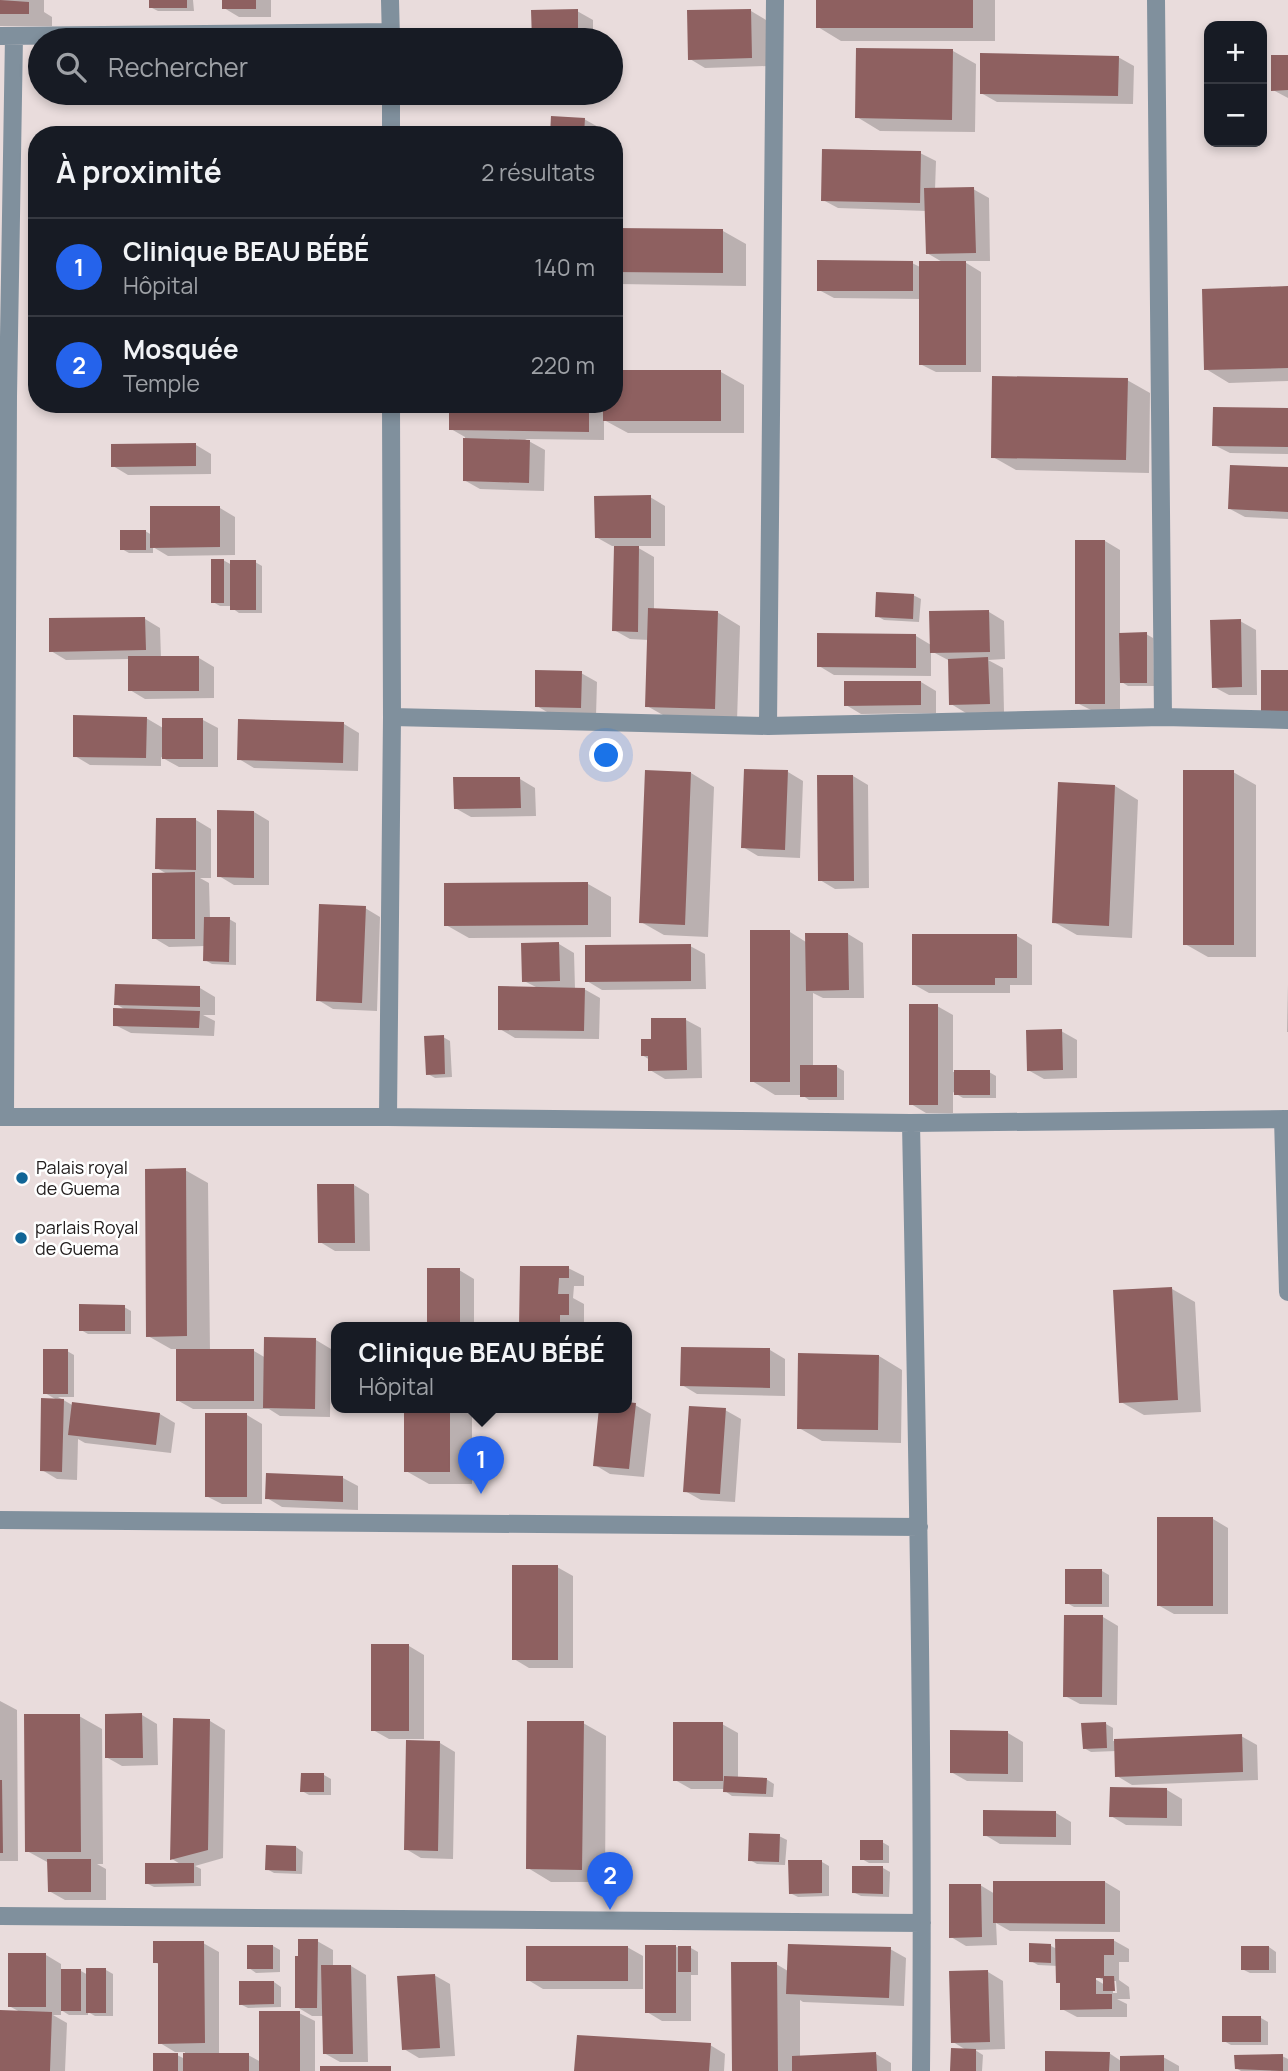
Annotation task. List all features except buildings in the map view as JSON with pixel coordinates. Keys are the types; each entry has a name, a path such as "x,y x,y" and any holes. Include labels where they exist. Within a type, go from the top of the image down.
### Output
{"street":[{"path":"390,0 391,28"},
{"path":"768,726 775,0"},
{"path":"1156,0 1163,717"},
{"path":"28,36 7,36 3,1117 388,1117 911,1123 1285,1119 1288,1292"},
{"path":"391,105 391,126"},
{"path":"388,1117 392,717 391,413"},
{"path":"392,717 768,726 1163,717 1288,720"},
{"path":"911,1123 919,1527 922,1923 920,2071"},
{"path":"0,1520 919,1527"},
{"path":"0,1916 922,1923"}],"place":[{"name":"Palais royal de Guema","path":"22,1178"},
{"name":"parlais Royal de Guema","path":"21,1238"},
{"name":"Clinique BEAU BÉBÉ","path":"481,1494"},
{"name":"Mosquée","path":"610,1910"}]}
